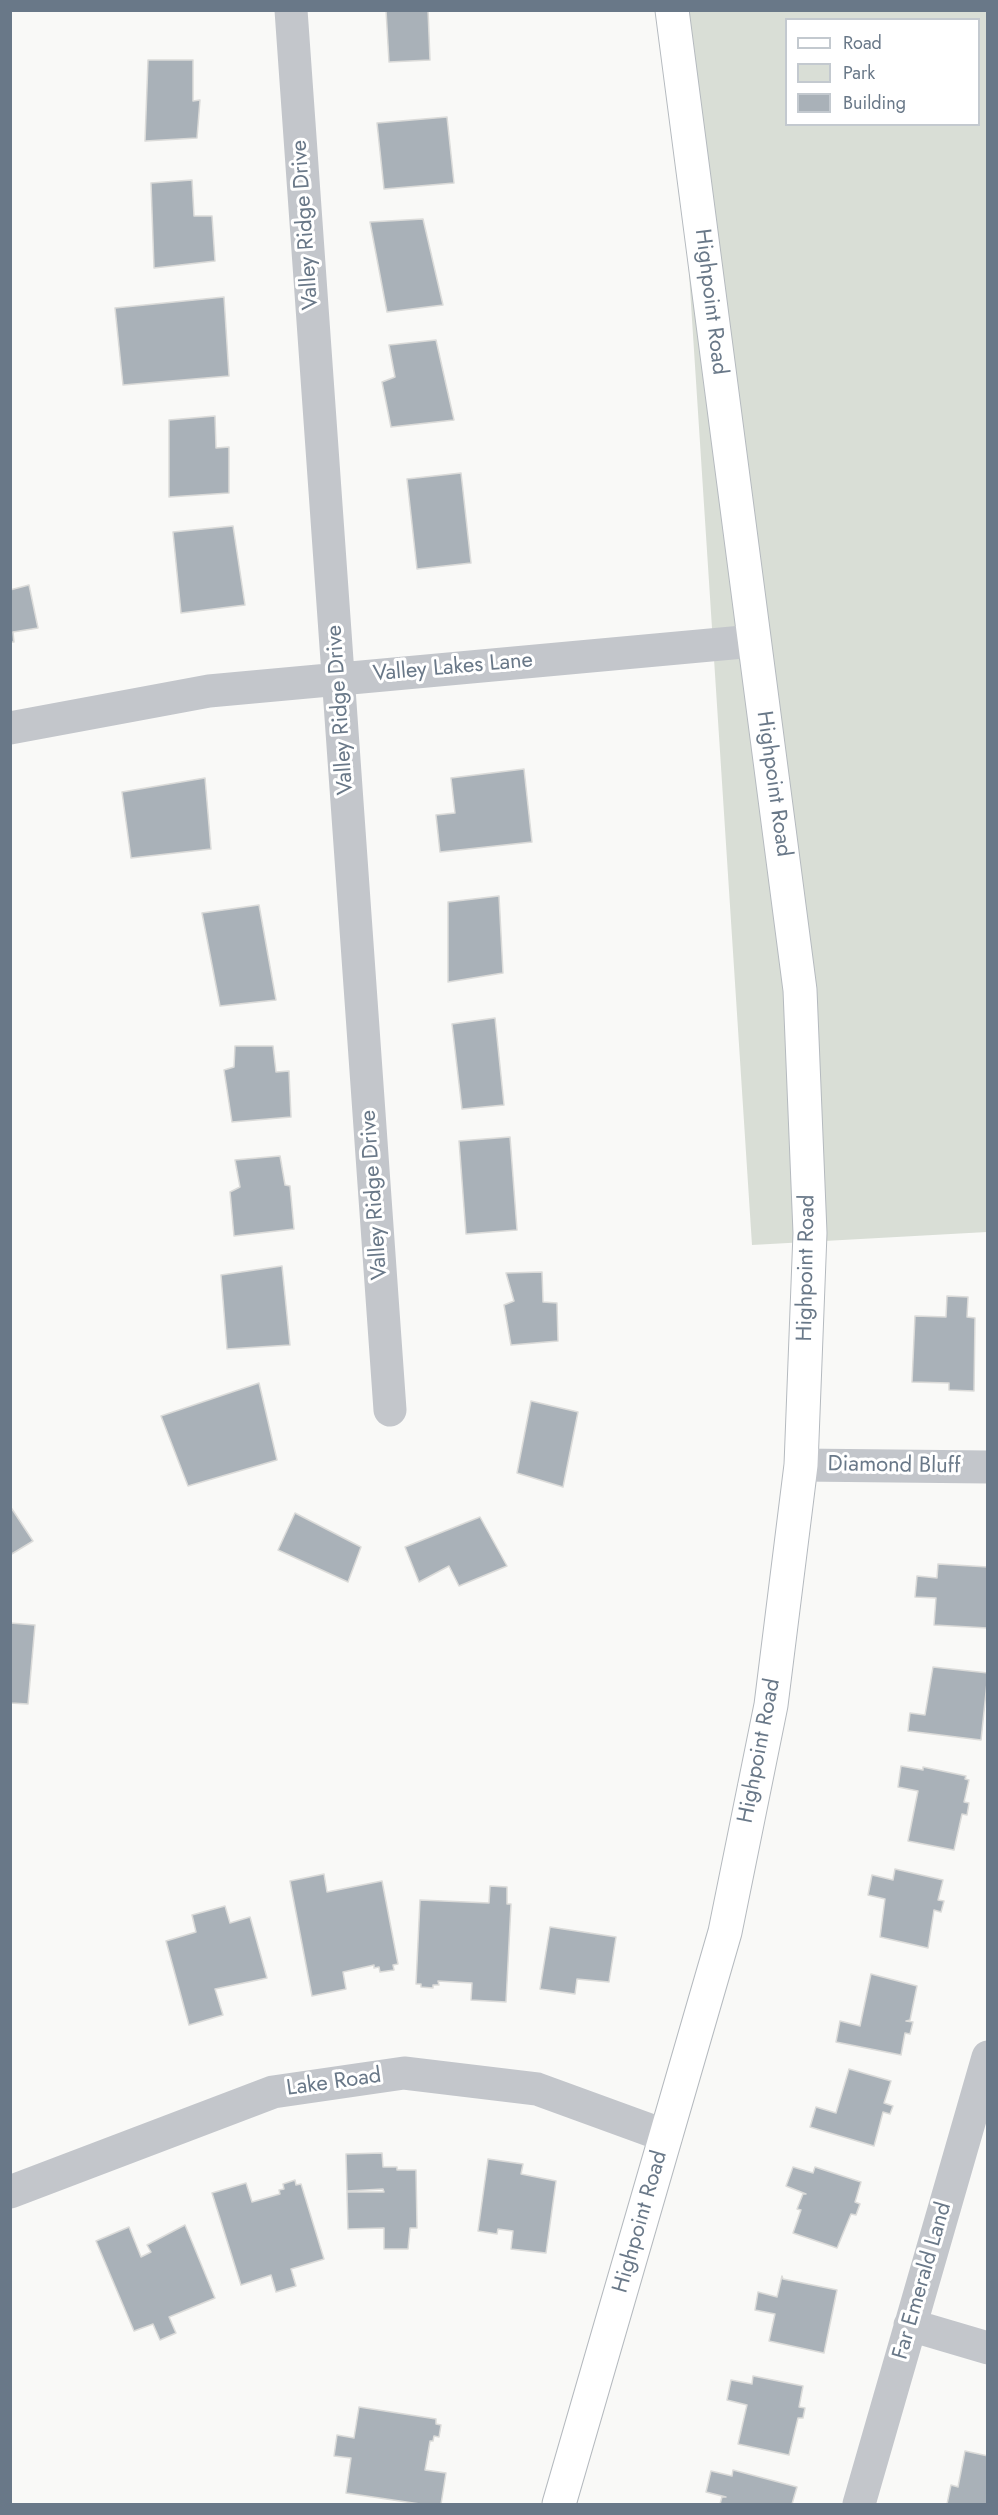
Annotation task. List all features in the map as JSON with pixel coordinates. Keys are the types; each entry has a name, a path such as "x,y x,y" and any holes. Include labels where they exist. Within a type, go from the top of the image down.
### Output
{"street":[{"name":"Valley Ridge Drive","path":"291,10 390,1410"},
{"name":"Highpoint Road","path":"559,2505 725,1932 767,1726 801,1465 810,1233 800,990 672,10"},
{"name":"Valley Lakes Lane","path":"10,728 208,692 754,641"},
{"name":"Diamond Bluff","path":"801,1465 987,1467"},
{"name":"Far Emerald Land","path":"859,2505 987,2057"},
{"name":"Lake Road","path":"10,2192 273,2092 404,2073 537,2089 666,2136"},
{"path":"910,2325 987,2348"}],"green space":[{"path":"672,11 987,11 987,1232 752,1245"}],"building":[{"path":"386,10 428,10 430,60 389,62"},
{"path":"148,60 193,60 193,101 200,100 197,138 145,141"},
{"path":"447,117 454,183 384,189 377,123"},
{"path":"192,180 194,216 212,216 215,261 154,268 151,183"},
{"path":"423,219 443,305 387,312 370,222"},
{"path":"224,297 229,376 123,385 115,308"},
{"path":"436,340 454,420 391,427 382,382 395,377 389,345"},
{"path":"215,416 216,448 229,447 229,493 169,497 169,420"},
{"path":"461,473 471,563 417,569 407,479"},
{"path":"233,526 245,605 181,613 173,532"},
{"path":"29,585 38,628 13,632 14,642 10,642 10,590"},
{"path":"524,769 532,842 440,852 436,815 455,813 451,778"},
{"path":"205,778 211,849 131,858 122,792"},
{"path":"499,896 503,973 448,982 448,902"},
{"path":"259,905 276,1000 220,1006 202,913"},
{"path":"495,1018 504,1105 462,1109 452,1024"},
{"path":"235,1046 273,1046 276,1072 289,1071 291,1117 232,1122 224,1070 234,1067"},
{"path":"510,1137 517,1230 466,1234 459,1141"},
{"path":"280,1156 285,1185 290,1186 294,1229 234,1236 230,1192 240,1187 235,1160"},
{"path":"282,1266 290,1345 227,1349 221,1275"},
{"path":"542,1272 543,1302 557,1303 558,1341 511,1345 504,1305 514,1301 506,1273"},
{"path":"947,1296 968,1297 967,1317 975,1318 974,1391 949,1390 949,1383 912,1382 915,1316 946,1317"},
{"path":"259,1383 277,1460 188,1486 161,1416"},
{"path":"531,1401 578,1412 563,1487 517,1473"},
{"path":"10,1506 33,1541 10,1555"},
{"path":"295,1513 361,1547 348,1582 278,1550"},
{"path":"480,1517 507,1566 459,1586 449,1566 419,1582 405,1547"},
{"path":"938,1564 988,1567 988,1628 934,1625 936,1598 915,1597 917,1576 937,1578"},
{"path":"10,1623 35,1625 28,1704 10,1703"},
{"path":"933,1667 988,1673 981,1740 908,1731 910,1713 925,1715"},
{"path":"901,1766 923,1770 923,1767 966,1776 965,1779 969,1780 964,1802 969,1803 967,1815 962,1814 954,1850 908,1841 918,1791 898,1787"},
{"path":"895,1869 943,1880 938,1900 944,1901 941,1912 934,1910 928,1948 880,1937 885,1899 868,1895 872,1875 893,1880"},
{"path":"324,1874 327,1892 382,1881 398,1964 393,1965 394,1970 380,1972 379,1967 374,1968 374,1965 343,1972 346,1989 312,1996 290,1881"},
{"path":"490,1886 507,1887 507,1904 511,1904 506,2002 471,2000 472,1983 438,1981 439,1985 433,1985 433,1988 416,1984 420,1900 489,1903"},
{"path":"225,1906 230,1923 250,1917 267,1978 215,1989 223,2015 189,2025 166,1941 196,1932 192,1915"},
{"path":"550,1927 616,1937 609,1982 577,1979 575,1994 540,1989"},
{"path":"871,1974 917,1986 910,2020 906,2021 913,2022 910,2034 905,2033 901,2055 836,2042 840,2021 860,2026"},
{"path":"849,2069 891,2081 884,2103 893,2106 890,2114 883,2112 874,2146 810,2127 816,2107 836,2113"},
{"path":"382,2153 383,2167 416,2170 417,2228 410,2228 408,2249 384,2249 384,2228 348,2229 347,2192 384,2192 383,2189 347,2191 346,2154"},
{"path":"488,2159 523,2164 521,2174 556,2181 546,2253 511,2249 513,2231 498,2229 497,2234 478,2231"},
{"path":"793,2167 813,2173 815,2167 861,2182 855,2202 860,2204 856,2215 851,2214 837,2248 793,2233 801,2210 797,2209 803,2194 806,2194 786,2186"},
{"path":"295,2180 296,2185 301,2184 324,2259 291,2269 296,2286 276,2292 271,2275 241,2285 212,2193 246,2183 252,2202 280,2194 279,2190 284,2189 283,2184"},
{"path":"185,2225 215,2298 169,2317 176,2333 160,2340 153,2324 134,2331 96,2241 129,2227 141,2257 151,2252 147,2245"},
{"path":"782,2276 783,2279 837,2290 824,2353 769,2341 775,2314 755,2310 758,2292 777,2297"},
{"path":"753,2376 803,2386 799,2407 805,2408 803,2418 798,2418 789,2455 738,2444 747,2405 727,2400 731,2380 752,2384"},
{"path":"359,2407 436,2419 436,2424 441,2425 439,2437 434,2436 433,2441 430,2441 425,2470 446,2473 441,2504 420,2504 346,2493 351,2458 334,2456 337,2435 354,2438"},
{"path":"965,2451 988,2456 988,2504 947,2504 951,2485 958,2487"},
{"path":"733,2470 797,2487 792,2504 720,2504 722,2497 726,2497 706,2492 711,2471 732,2476"}]}
